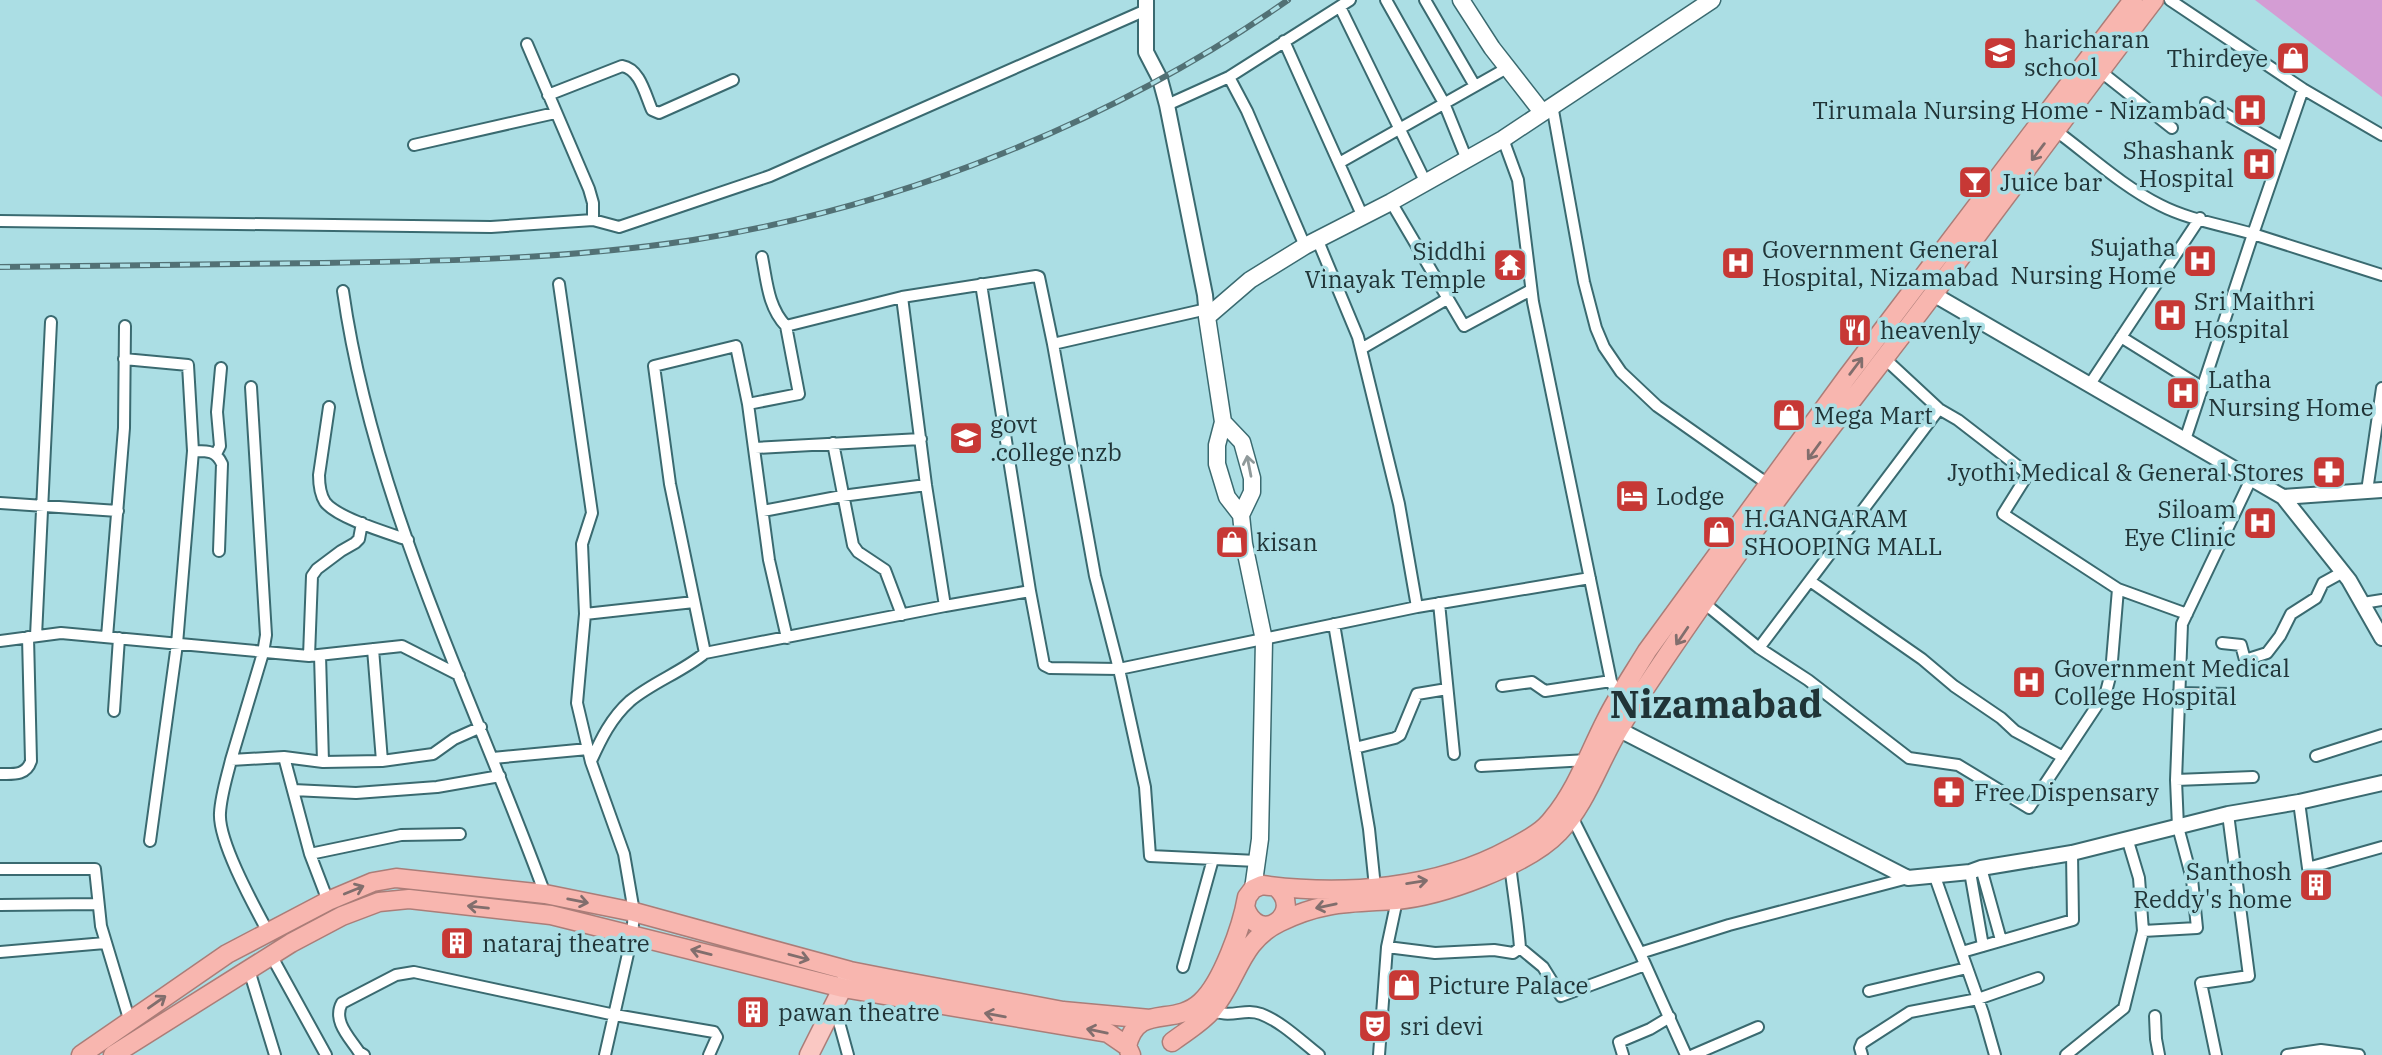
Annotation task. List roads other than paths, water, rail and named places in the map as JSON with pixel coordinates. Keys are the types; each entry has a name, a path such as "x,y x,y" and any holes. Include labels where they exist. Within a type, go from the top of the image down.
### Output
{"highway":[{"path":"1245,907 1248,916 1255,923 1265,926 1325,905 1432,895 1461,886 1510,864 1550,840 1572,817 1617,723 1615,689 1647,651 1768,484 2133,0"},
{"path":"1206,1007 1247,897 1253,889 1262,885 1322,889 1419,883 1451,874 1503,853 1539,833 1564,804 1588,760 1883,357 2154,0"},
{"path":"81,1055 227,954 328,901 373,882 396,878 545,894 634,912 850,971 1063,1010 1153,1019 1165,1024 1173,1036 1171,1049"},
{"path":"1171,1049 1256,939 1282,918 1286,899 1276,887"},
{"path":"115,1055 291,943 342,916 391,899 551,915 843,988 1108,1033 1129,1051"},
{"path":"1129,1051 1130,1033 1139,1022 1206,1007"}],"main road":[{"path":"1461,0 1507,68 1547,108"},
{"path":"1241,515 1227,497 1217,464 1217,445 1223,422 1207,313 1250,280 1503,139 1712,0"},
{"path":"1223,422 1242,442 1252,478 1252,492 1241,515 1244,544 1264,640 1260,839 1253,889"},
{"path":"809,1055 850,971"}],"street":[{"path":"1386,0 1444,103 1467,160"},
{"path":"1425,0 1475,86"},
{"path":"2170,0 2303,89 2382,135"},
{"path":"1167,105 1229,77 1345,3 1399,129 1426,183"},
{"path":"0,220 491,227 593,220 612,226 627,225 770,176 1146,5 1146,52 1160,79 1167,105 1207,313 1053,344"},
{"path":"1284,41 1363,217"},
{"path":"527,44 589,189 593,203 593,220"},
{"path":"548,95 622,65 636,74 652,110 659,113 733,80"},
{"path":"1339,163 1507,68"},
{"path":"2100,71 2172,128"},
{"path":"1229,77 1361,349 1399,504 1417,607"},
{"path":"2185,440 2303,89"},
{"path":"2206,103 2283,147"},
{"path":"1547,108 1584,282 1604,347 1621,372 1657,406 1768,484"},
{"path":"414,145 555,113"},
{"path":"2055,130 2140,194 2184,215 2382,275"},
{"path":"1502,686 1532,682 1545,691 1615,689 1531,290 1518,180 1503,139"},
{"path":"1391,202 1464,326 1531,290"},
{"path":"2090,384 2200,218"},
{"path":"748,404 799,394 786,326 770,301 762,257"},
{"path":"786,326 902,297 1033,275 1039,277 1095,576 1119,669 1144,787 1149,854 1153,857 1257,861"},
{"path":"559,284 592,513 582,544 586,614 577,703 591,762 624,854 634,912 632,936 605,1055"},
{"path":"981,284 1030,591 1044,664 1050,668 1119,669 1417,607 1590,578"},
{"path":"342,290 350,340 377,444 422,583 545,894"},
{"path":"1933,294 2283,497 2343,572 2382,638"},
{"path":"902,297 926,485 945,606"},
{"path":"1361,349 1447,299"},
{"path":"0,774 19,774 25,771 31,761 32,637 51,322"},
{"path":"107,637 124,428 125,326"},
{"path":"2121,337 2203,388"},
{"path":"705,653 670,484 654,366 736,346 755,448 769,560 787,638"},
{"path":"1883,357 1939,409 1958,420 2028,474 2003,514 2118,589 2187,614"},
{"path":"124,359 188,365 193,451 177,644 150,841"},
{"path":"216,454 220,446 217,412 221,368"},
{"path":"251,387 267,611 263,653 231,760 220,813 221,827 251,900 268,932"},
{"path":"2367,491 2382,388"},
{"path":"330,407 319,475 326,502 334,510 362,523 408,540"},
{"path":"1759,648 1939,409"},
{"path":"755,448 921,439"},
{"path":"834,443 853,545 858,552 885,570 902,615"},
{"path":"193,451 216,454"},
{"path":"216,454 222,464 219,551"},
{"path":"2143,931 2197,928 2192,879 2178,827 2176,780 2182,624 2251,479"},
{"path":"763,511 842,496 926,485"},
{"path":"2283,497 2382,490"},
{"path":"0,502 118,511"},
{"path":"323,762 314,656 312,576 317,569 359,539 362,523"},
{"path":"2222,643 2241,645 2245,660 2267,653 2280,636 2291,614 2316,598 2323,583 2343,572"},
{"path":"1810,580 1922,659 2015,731 2063,757"},
{"path":"1704,603 1759,648 1808,680 1909,758 1958,765 2029,808 2106,692 2111,673 2118,589"},
{"path":"591,762 601,737 631,701 660,681 689,666 705,653 1030,591"},
{"path":"2362,603 2382,600"},
{"path":"586,614 694,602"},
{"path":"1439,603 1454,754"},
{"path":"1334,624 1369,829 1376,887"},
{"path":"0,641 61,633 314,656 402,646 459,675"},
{"path":"114,711 119,638"},
{"path":"373,649 382,761"},
{"path":"1355,748 1395,738 1402,732 1417,694 1447,689"},
{"path":"2179,693 2230,694"},
{"path":"1617,723 1908,878"},
{"path":"231,760 284,757 323,762 382,761 433,754 454,739 481,727"},
{"path":"2316,756 2382,735"},
{"path":"493,758 588,749"},
{"path":"284,757 310,854 328,901"},
{"path":"1481,766 1588,760"},
{"path":"293,790 356,793 436,787 500,776"},
{"path":"2176,780 2253,777"},
{"path":"1640,953 1729,925 1908,878 1935,877 2072,853 2228,814 2299,802 2382,783"},
{"path":"2299,802 2308,868 2382,847"},
{"path":"2216,1055 2201,983 2249,976 2228,814"},
{"path":"1572,817 1640,953 1686,1055"},
{"path":"310,854 401,835 460,834"},
{"path":"2066,1055 2124,1008 2143,931 2139,878 2127,838"},
{"path":"1962,953 2073,920 2072,853"},
{"path":"1183,967 1213,859"},
{"path":"1510,864 1514,902 1518,911 1520,948 1543,967 1561,996 1645,965"},
{"path":"0,869 95,869 97,904 105,943 130,1022"},
{"path":"1975,870 2001,940"},
{"path":"1975,870 1983,946"},
{"path":"1935,877 1995,1053 1980,1055"},
{"path":"1379,1055 1387,947 1397,900"},
{"path":"0,905 97,904"},
{"path":"0,952 105,943"},
{"path":"1387,947 1435,953 1494,950 1513,953 1520,948"},
{"path":"272,957 326,1055"},
{"path":"1869,991 1967,968"},
{"path":"249,970 275,1055"},
{"path":"364,1055 359,1052 341,1024 339,1007 342,1003 406,972 615,1015 714,1032 717,1037 709,1055"},
{"path":"1862,1055 1862,1043 1908,1013 1978,999 2038,978"},
{"path":"834,1004 848,1055"},
{"path":"1206,1007 1227,1016 1258,1013 1289,1031 1319,1055"},
{"path":"2155,1016 2159,1055"},
{"path":"1623,1055 1619,1042 1670,1017"},
{"path":"1693,1055 1758,1027"},
{"path":"2287,1055 2321,1051 2359,1055"}],"railway":[{"path":"0,267 508,258 647,246 771,225 849,206 1004,153 1151,84 1221,44 1288,0"}],"place":[{"name":"haricharan school","path":"2000,53"},
{"name":"Thirdeye","path":"2293,58"},
{"name":"Tirumala Nursing Home - Nizambad","path":"2250,110"},
{"name":"Shashank Hospital","path":"2259,164"},
{"name":"Juice bar","path":"1975,182"},
{"name":"Sujatha Nursing Home","path":"2200,261"},
{"name":"Government General Hospital, Nizamabad","path":"1738,263"},
{"name":"Siddhi Vinayak Temple","path":"1510,265"},
{"name":"Sri Maithri Hospital","path":"2170,315"},
{"name":"heavenly","path":"1855,330"},
{"name":"Latha Nursing Home","path":"2183,393"},
{"name":"Mega Mart","path":"1789,415"},
{"name":"govt .college nzb","path":"966,438"},
{"name":"Jyothi Medical & General Stores","path":"2329,472"},
{"name":"Lodge","path":"1632,496"},
{"name":"Siloam Eye Clinic","path":"2260,523"},
{"name":"H.GANGARAM SHOOPING MALL","path":"1719,532"},
{"name":"kisan","path":"1232,542"},
{"name":"Government Medical College Hospital","path":"2029,682"},
{"name":"Free Dispensary","path":"1949,792"},
{"name":"Santhosh Reddy's home","path":"2316,885"},
{"name":"nataraj theatre","path":"457,943"},
{"name":"Picture Palace","path":"1404,985"},
{"name":"pawan theatre","path":"753,1012"},
{"name":"sri devi","path":"1375,1026"}],"district":[{"name":"Nizamabad","path":"1716,703"}]}
